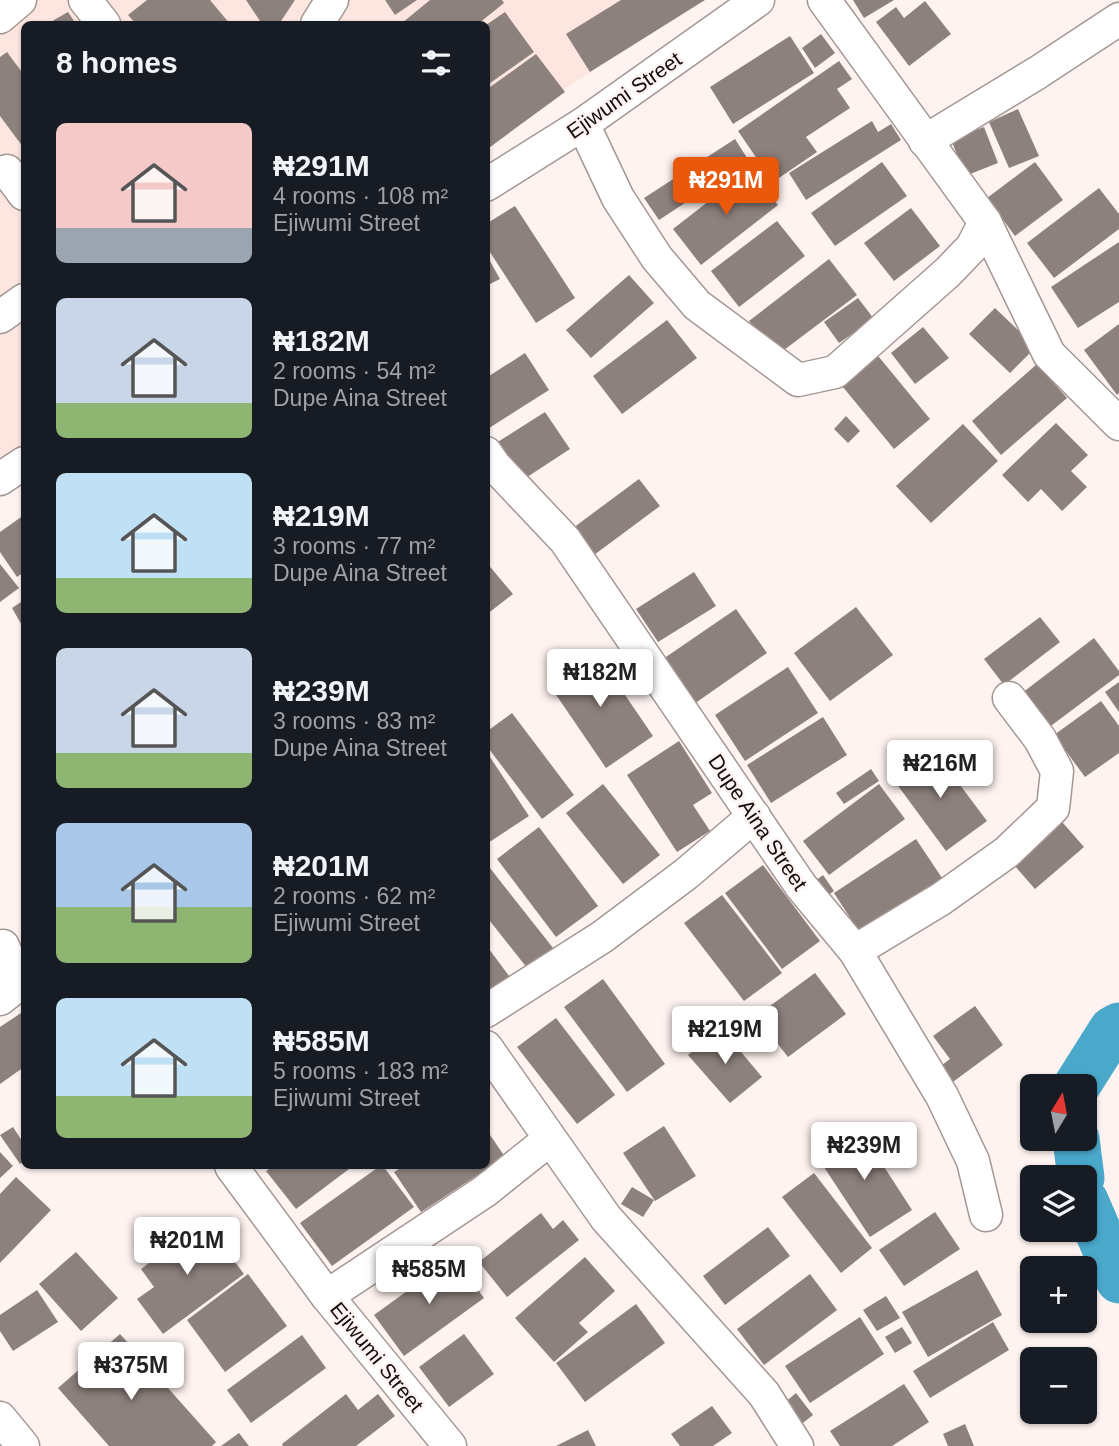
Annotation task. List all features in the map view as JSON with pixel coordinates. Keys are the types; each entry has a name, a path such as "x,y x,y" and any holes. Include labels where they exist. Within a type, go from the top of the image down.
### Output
{"street":[{"path":"0,17 20,0"},
{"path":"85,0 102,21"},
{"path":"319,21 332,0"},
{"name":"Ejiwumi Street","path":"490,183 583,124 758,0"},
{"path":"824,0 985,222 1049,354 1119,424"},
{"path":"925,141 1119,19"},
{"path":"583,124 618,198 657,258 697,305 798,380 835,372 948,272 972,247 985,222"},
{"path":"0,317 21,302"},
{"name":"Dupe Aina Street","path":"490,459 565,540 800,886 855,951 942,1096 973,1161 986,1215"},
{"path":"0,479 21,465"},
{"path":"855,951 941,899 1007,852 1052,808 1057,771 1040,739 1009,698"},
{"path":"490,1008 601,937 686,874 754,816"},
{"path":"0,999 19,984 9,947"},
{"path":"490,1053 606,1218 764,1394 797,1446"},
{"path":"327,1296 485,1191 550,1139"},
{"name":"Ejiwumi Street","path":"233,1169 327,1296 450,1446"},
{"path":"0,1418 23,1446"}],"shaded area":[{"path":"0,0 698,0 490,139 490,21 21,21 21,451 0,465"}],"building":[{"path":"147,0 210,0 228,21 133,21 128,15"},
{"path":"246,0 295,0 281,21 260,21"},
{"path":"385,0 417,0 395,15"},
{"path":"430,0 502,0 504,3 482,21 404,21"},
{"path":"621,0 705,0 590,72 566,34"},
{"path":"853,0 894,0 864,18"},
{"path":"925,1 951,34 909,66 876,22 896,7 904,18"},
{"path":"68,12 74,21 52,21"},
{"path":"505,12 534,52 490,83 490,22"},
{"path":"821,34 835,53 815,68 802,48"},
{"path":"790,36 814,73 733,124 710,87"},
{"path":"7,52 21,71 21,144 0,116 0,57"},
{"path":"536,54 565,92 490,147 490,87"},
{"path":"839,61 852,79 837,89 850,108 806,137 817,152 773,182 738,131"},
{"path":"1018,109 1039,156 1009,168 989,122"},
{"path":"872,121 878,132 891,124 901,140 806,200 789,173"},
{"path":"984,127 998,163 965,176 951,139"},
{"path":"735,139 749,161 659,220 644,198"},
{"path":"882,162 907,196 835,246 811,213"},
{"path":"1035,162 1063,200 1015,236 987,198"},
{"path":"750,169 778,205 701,265 673,229"},
{"path":"1099,188 1119,214 1119,229 1054,278 1027,243"},
{"path":"515,206 575,298 536,323 490,252 490,222"},
{"path":"911,208 940,246 894,281 864,243"},
{"path":"777,221 805,256 739,307 711,271"},
{"path":"1119,242 1119,302 1078,328 1051,287"},
{"path":"829,259 857,295 776,356 749,321"},
{"path":"490,261 500,279 490,284"},
{"path":"629,275 654,303 591,358 566,330"},
{"path":"858,298 874,319 839,343 824,322"},
{"path":"995,308 1036,347 1010,373 969,334"},
{"path":"667,320 697,358 622,414 593,376"},
{"path":"1119,324 1119,393 1117,395 1084,350"},
{"path":"923,327 949,358 915,384 891,353"},
{"path":"874,351 930,419 894,449 838,381"},
{"path":"525,353 549,390 490,427 490,375"},
{"path":"1037,364 1067,398 1001,455 972,421"},
{"path":"545,412 570,449 521,481 496,443"},
{"path":"846,416 860,431 848,443 834,429"},
{"path":"1056,423 1088,455 1071,471 1087,487 1062,511 1041,489 1028,502 1002,475"},
{"path":"963,424 998,461 931,523 896,486"},
{"path":"639,479 660,506 594,555 573,528"},
{"path":"21,517 21,574 17,577 0,552 0,532"},
{"path":"0,564 19,588 0,602"},
{"path":"490,567 513,594 490,612"},
{"path":"694,572 716,606 658,642 636,609"},
{"path":"21,602 21,624 12,608"},
{"path":"856,607 893,655 830,701 794,653"},
{"path":"736,609 767,653 694,704 663,659"},
{"path":"1040,617 1060,642 1004,685 984,659"},
{"path":"1094,638 1119,671 1119,675 1048,728 1022,693"},
{"path":"595,651 653,736 606,768 548,683"},
{"path":"788,667 818,713 745,761 715,715"},
{"path":"1119,682 1119,712 1105,692"},
{"path":"1101,701 1119,726 1119,753 1085,777 1054,735"},
{"path":"512,713 574,795 542,819 490,750 490,729"},
{"path":"823,717 847,755 771,803 747,765"},
{"path":"679,741 712,793 693,805 710,831 677,852 627,775"},
{"path":"933,749 987,821 946,851 893,779"},
{"path":"490,757 529,816 490,842"},
{"path":"871,769 879,781 844,804 836,793"},
{"path":"603,784 660,855 623,884 566,813"},
{"path":"879,784 905,819 829,875 803,841"},
{"path":"1056,815 1084,847 1035,889 1007,857"},
{"path":"539,827 598,906 556,937 497,859"},
{"path":"916,839 942,878 860,933 834,893"},
{"path":"763,865 820,941 782,969 725,893"},
{"path":"490,868 557,953 531,973 490,921"},
{"path":"823,875 834,891 817,903 806,888"},
{"path":"722,895 782,973 744,1001 684,923"},
{"path":"490,950 512,980 490,995"},
{"path":"815,973 846,1014 788,1057 756,1016"},
{"path":"603,979 665,1064 627,1092 564,1007"},
{"path":"975,1006 1003,1045 946,1087 934,1071 950,1059 933,1036"},
{"path":"21,1013 21,1069 0,1084 0,1027"},
{"path":"737,1015 749,1033 737,1040 726,1023"},
{"path":"556,1018 615,1095 577,1124 517,1047"},
{"path":"721,1028 762,1077 730,1103 688,1055"},
{"path":"664,1126 696,1176 655,1201 623,1153"},
{"path":"13,1127 21,1139 20,1164 0,1135"},
{"path":"859,1128 912,1210 870,1237 816,1155"},
{"path":"490,1135 505,1157 490,1167"},
{"path":"0,1152 13,1166 0,1178"},
{"path":"269,1169 349,1169 296,1209 266,1171"},
{"path":"376,1169 385,1169 414,1207 332,1266 300,1223"},
{"path":"399,1169 487,1169 421,1212 394,1172"},
{"path":"814,1173 872,1248 841,1273 782,1197"},
{"path":"16,1177 51,1210 0,1263 0,1194"},
{"path":"632,1187 654,1200 643,1217 621,1204"},
{"path":"935,1212 960,1249 904,1286 879,1250"},
{"path":"541,1213 553,1229 563,1220 579,1240 507,1297 479,1262"},
{"path":"205,1222 244,1274 163,1334 137,1299 154,1287 141,1269"},
{"path":"768,1227 790,1256 725,1305 703,1276"},
{"path":"76,1252 118,1298 81,1331 39,1284"},
{"path":"454,1257 484,1298 404,1356 374,1315"},
{"path":"585,1257 615,1291 579,1323 588,1332 554,1362 515,1318"},
{"path":"977,1270 1002,1315 928,1357 902,1312"},
{"path":"248,1274 287,1326 225,1372 187,1320"},
{"path":"810,1274 837,1310 764,1365 737,1329"},
{"path":"37,1290 58,1322 13,1351 0,1331 0,1315"},
{"path":"886,1296 900,1318 877,1331 863,1310"},
{"path":"636,1304 665,1343 585,1402 556,1363"},
{"path":"860,1317 884,1354 810,1403 785,1366"},
{"path":"993,1322 1009,1350 930,1398 913,1371"},
{"path":"902,1327 912,1343 895,1353 885,1337"},
{"path":"120,1334 216,1442 212,1446 109,1446 58,1388"},
{"path":"464,1334 494,1374 449,1407 419,1367"},
{"path":"302,1335 326,1368 251,1423 227,1390"},
{"path":"904,1384 929,1422 892,1446 840,1446 830,1431"},
{"path":"796,1393 813,1415 799,1426 782,1405"},
{"path":"346,1394 358,1410 378,1394 395,1416 356,1446 283,1446 282,1444"},
{"path":"712,1406 732,1433 713,1446 680,1446 671,1434"},
{"path":"965,1424 974,1446 948,1446 943,1434"},
{"path":"588,1430 596,1446 556,1446"},
{"path":"239,1433 249,1446 221,1446"}],"waterway":[{"path":"1084,1074 1112,1030 1119,1026"},
{"path":"1078,1152 1079,1165"},
{"path":"1097,1229 1119,1280"}]}
